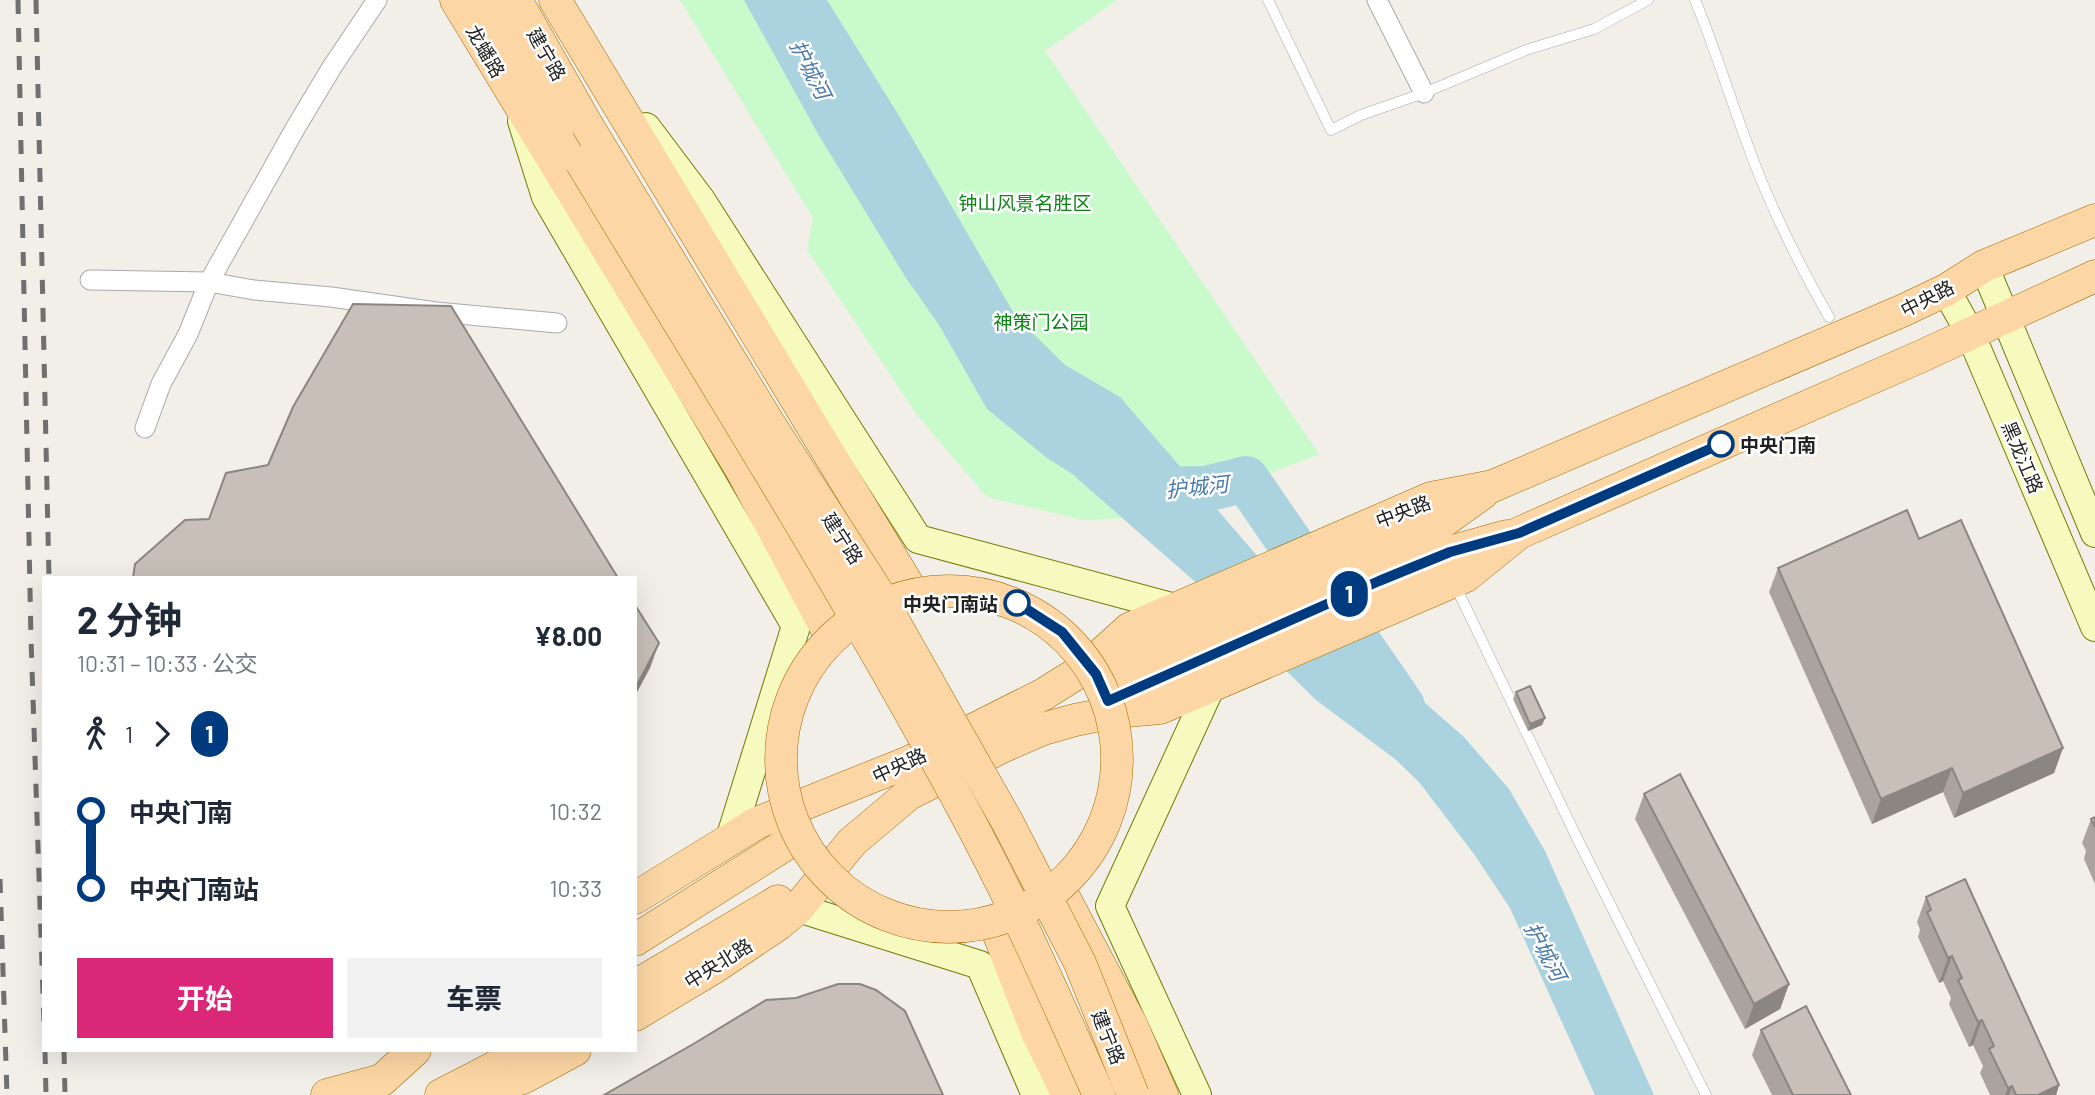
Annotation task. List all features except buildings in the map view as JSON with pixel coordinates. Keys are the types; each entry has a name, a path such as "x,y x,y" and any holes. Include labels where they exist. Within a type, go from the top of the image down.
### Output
{"main road":[{"name":"龙蟠路","path":"456,0 741,469 831,637"},
{"name":"建宁路","path":"483,0 809,538 888,674 1002,885 1048,978 1099,1095"},
{"name":"建宁路","path":"516,0 587,125 770,425 876,590 1002,811 1080,962 1133,1095"},
{"path":"555,0 913,593"},
{"path":"583,45 701,200 918,539 1175,608"},
{"path":"515,101 546,197 796,626 730,839 637,897"},
{"name":"中央路","path":"730,839 757,824 909,762 1044,694 1087,667 1129,629 1175,608 1237,583 1370,554 1437,526 1493,486 1946,290 1984,266 2095,220"},
{"name":"黑龙江路","path":"1984,266 2095,533"},
{"name":"中央路","path":"798,908 852,842 909,794 1004,746 1043,729 1076,720 1115,712 1160,708 1212,686 1466,576 1519,533 1924,355 2095,276"},
{"name":"黑龙江路","path":"1946,290 1970,332 2095,627"},
{"path":"1102,688 1370,554 1450,552 1519,533"},
{"path":"966,590 1017,603 1062,632 1102,688 1118,751 1113,803 1092,850 1059,888 1028,909 994,922 948,928 902,921 860,902 825,873 799,836 782,785 782,731 799,680 831,637 869,609 913,593 966,590"},
{"path":"1197,1095 1110,906 1212,686"},
{"path":"637,939 799,836"},
{"path":"637,985 825,873"},
{"path":"1059,888 1131,1024 1162,1095"},
{"path":"798,908 980,965 1036,1095"},
{"name":"中央北路","path":"637,1014 715,967 798,908"},
{"path":"994,922 1037,1032 1068,1095"},
{"path":"382,1080 413,1052"},
{"path":"327,1095 382,1080 439,1052"},
{"path":"441,1095 524,1052"},
{"path":"467,1095 523,1078 571,1052"}],"street":[{"path":"145,428 161,384 188,334 209,282 296,127 377,0"},
{"path":"1377,0 1424,93"},
{"path":"90,280 209,282 436,312 557,323"}],"lane":[{"path":"1268,0 1331,130 1361,115 1424,93 1526,50 1594,29 1648,0"},
{"path":"1695,0 1761,180 1805,275 1829,317"},
{"path":"1453,582 1578,842 1706,1095"}],"green space":[{"name":"神策门公园","path":"680,0 1117,0 1045,51 1319,454 1254,480 1246,495 1228,491 1187,507 1135,518 1082,520 987,497 917,415 807,250 813,218"}],"water":[{"path":"744,0 827,0 901,119 1016,317 1065,365 1120,397 1259,558 1464,737 1509,789 1545,851 1654,1095 1595,1095 1510,908 1474,854 1419,782 1395,759 1316,700 1201,587 1071,473 1047,458 987,409 939,325 906,278 818,134"}],"waterway":[{"name":"护城河","path":"1136,490 1206,489 1246,479 1402,706"}],"railway":[{"path":"18,0 31,639 42,965"},
{"path":"36,0 49,576"},
{"path":"0,879 7,1095"},
{"path":"45,1052 46,1095"},
{"path":"64,1052 65,1095"}],"bus line":[{"name":"1","path":"1017,603 1062,632 1096,674 1108,701 1379,581 1450,552 1519,533 1721,444"}],"place":[{"name":"中央门南","path":"1721,444"},
{"name":"中央门南站","path":"1017,603"}],"park label":[{"name":"钟山风景名胜区","path":"1025,202"}]}
